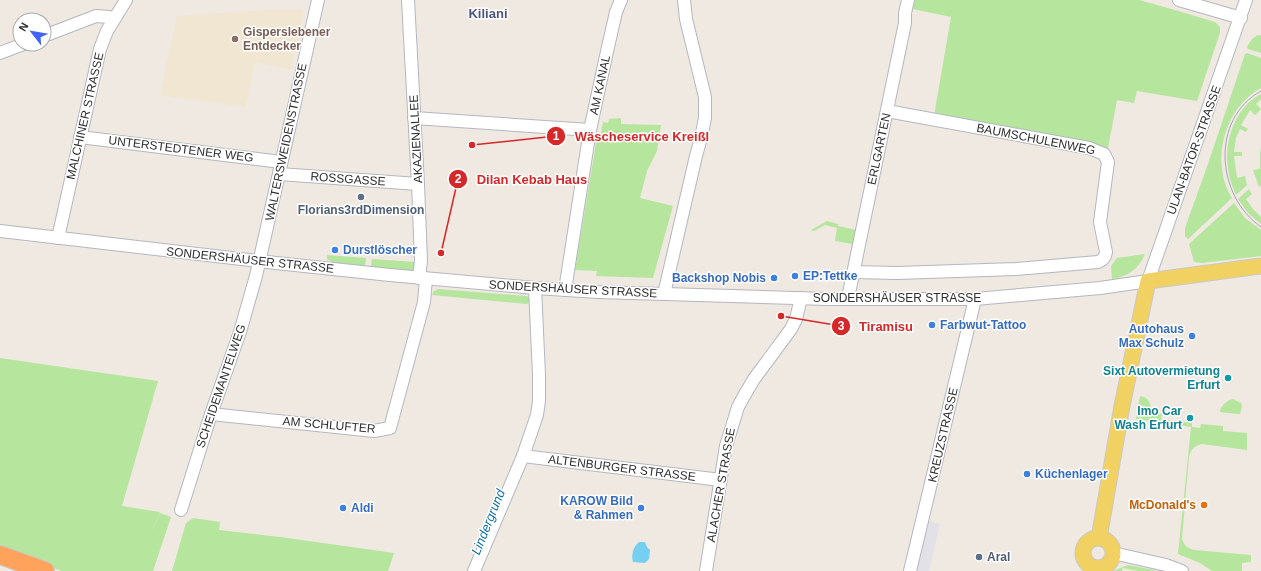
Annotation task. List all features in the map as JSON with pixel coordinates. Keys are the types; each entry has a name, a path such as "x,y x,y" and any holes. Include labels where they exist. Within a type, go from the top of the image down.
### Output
{"highway":[{"path":"0,555 45,571"}],"main road":[{"path":"1099,538 1122,406 1148,280 1261,266"},
{"path":"1099,538 1106,540 1110,544 1113,553 1112,558 1106,565 1093,569 1085,560 1084,550 1088,542 1092,539 1099,538"}],"street":[{"name":"MALCHINER STRASSE","path":"58,238 100,50 107,31 126,0"},
{"name":"WALTERSWEIDENSTRASSE","path":"260,261 318,0"},
{"name":"AKAZIENALLEE","path":"408,0 422,278"},
{"name":"AM KANAL","path":"565,290 590,130 616,12 621,0"},
{"path":"664,294 696,156 702,138 705,118 705,97 686,19 684,0"},
{"name":"ERLGARTEN","path":"848,298 905,23 905,13 908,0"},
{"path":"1179,0 1241,18"},
{"name":"ULAN-BATOR-STRASSE","path":"1148,280 1241,18 1246,0"},
{"path":"52,33 96,16 114,19"},
{"path":"0,53 12,48"},
{"name":"BAUMSCHULENWEG","path":"854,272 1016,269 1098,262 1106,257 1100,222 1108,162 1104,154 1089,148 887,111"},
{"path":"414,118 590,130"},
{"name":"UNTERSTEDTENER WEG","path":"80,137 281,162"},
{"name":"ROSSGASSE","path":"279,174 418,184"},
{"name":"SONDERSHÄUSER STRASSE","path":"0,231 422,278 565,290 802,298 975,299 1100,288 1148,280"},
{"name":"SCHEIDEMANTELWEG","path":"181,510 211,414 240,332 260,261"},
{"name":"AM SCHLUFTER","path":"211,414 374,432 390,428 424,302 422,278"},
{"path":"474,571 523,456 537,415 540,375 535,288"},
{"name":"ALACHER STRASSE","path":"706,571 726,446 738,407 754,379 791,329 796,319 802,298"},
{"name":"KREUZSTRASSE","path":"910,571 975,299"},
{"name":"ALTENBURGER STRASSE","path":"523,456 721,480"},
{"path":"1113,553 1176,568 1182,571"}],"shaded area":[{"name":"Gisperslebener Entdecker","path":"269,10 304,10 291,70 255,62 246,107 160,95 177,16"},
{"path":"927,521 940,524 929,571 915,571"}],"green space":[{"path":"915,0 1139,0 1215,22 1220,27 1220,33 1197,101 1137,91 1134,103 1117,100 1108,148 934,116 951,17 913,9"},
{"path":"1261,35 1261,53 1248,49 1247,47 1252,39"},
{"path":"1247,53 1261,58 1261,88 1248,97 1238,109 1230,122 1224,137 1222,168 1225,184 1232,198 1188,239 1185,236 1185,228 1245,54"},
{"path":"1261,94 1261,99 1256,104 1261,109 1255,115 1250,110 1241,125 1248,129 1246,132 1240,129 1236,138 1234,152 1242,152 1242,156 1234,156 1237,178 1245,176 1247,185 1236,195 1228,168 1227,158 1230,136 1233,126 1244,107"},
{"path":"621,118 621,124 661,125 657,151 647,171 640,198 673,206 653,278 596,276 597,271 575,270 597,137 601,133 603,122 608,123 609,119"},
{"path":"1261,146 1261,185 1259,187 1253,170 1260,169"},
{"path":"1249,189 1252,194 1246,199 1261,217 1261,224 1248,213 1238,199"},
{"path":"1234,203 1245,218 1261,230 1261,256 1202,263 1194,262 1189,244"},
{"path":"827,221 838,224 838,226 856,230 851,251 852,244 835,241 837,228 825,225 814,231 811,230"},
{"path":"1145,254 1136,268 1123,276 1112,279 1111,266 1117,258"},
{"path":"327,255 366,258 365,266 332,262 327,259"},
{"path":"372,259 415,262 415,267 409,271 371,267"},
{"path":"438,289 527,296 531,301 527,304 432,295 434,291"},
{"path":"0,358 158,381 122,506 160,512 150,537 160,513 171,517 153,571 62,571 0,551"},
{"path":"1140,396 1147,399 1152,413 1162,414 1161,419 1192,423 1192,427 1200,428 1201,424 1223,426 1223,431 1247,433 1247,450 1202,444 1192,450 1189,457 1182,539 1186,546 1194,550 1251,555 1251,562 1242,563 1242,571 1212,571 1200,563 1178,554 1191,427 1136,419"},
{"path":"1233,399 1241,403 1242,406 1240,414 1220,412 1221,408 1225,404"},
{"path":"193,518 220,522 219,530 394,553 388,571 172,571 186,523"},
{"path":"1128,565 1156,571 1138,571 1123,568 1122,571 1113,571"}],"water":[{"path":"639,542 645,542 650,550 649,559 645,563 633,562 633,551"}],"tram line":[{"path":"1261,91 1245,104 1233,120 1227,138 1225,158 1228,178 1235,197 1246,213 1261,227"}],"place":[{"name":"Gisperslebener Entdecker","path":"235,39"},
{"name":"Wäscheservice Kreißl","path":"472,145"},
{"name":"Florians3rdDimension","path":"361,197"},
{"name":"Durstlöscher","path":"335,250"},
{"name":"Dilan Kebab Haus","path":"441,253"},
{"name":"EP:Tettke","path":"795,276"},
{"name":"Backshop Nobis","path":"774,278"},
{"name":"Tiramisu","path":"781,316"},
{"name":"Farbwut-Tattoo","path":"932,325"},
{"name":"Autohaus Max Schulz","path":"1192,336"},
{"name":"Sixt Autovermietung Erfurt","path":"1228,378"},
{"name":"Imo Car Wash Erfurt","path":"1190,418"},
{"name":"Küchenlager","path":"1027,474"},
{"name":"McDonald's","path":"1204,505"},
{"name":"Aldi","path":"343,508"},
{"name":"KAROW Bild & Rahmen","path":"641,508"},
{"name":"Aral","path":"979,557"}],"district":[{"name":"Kiliani","path":"488,13"}],"water label":[{"name":"Lindergrund","path":"488,522"}]}
